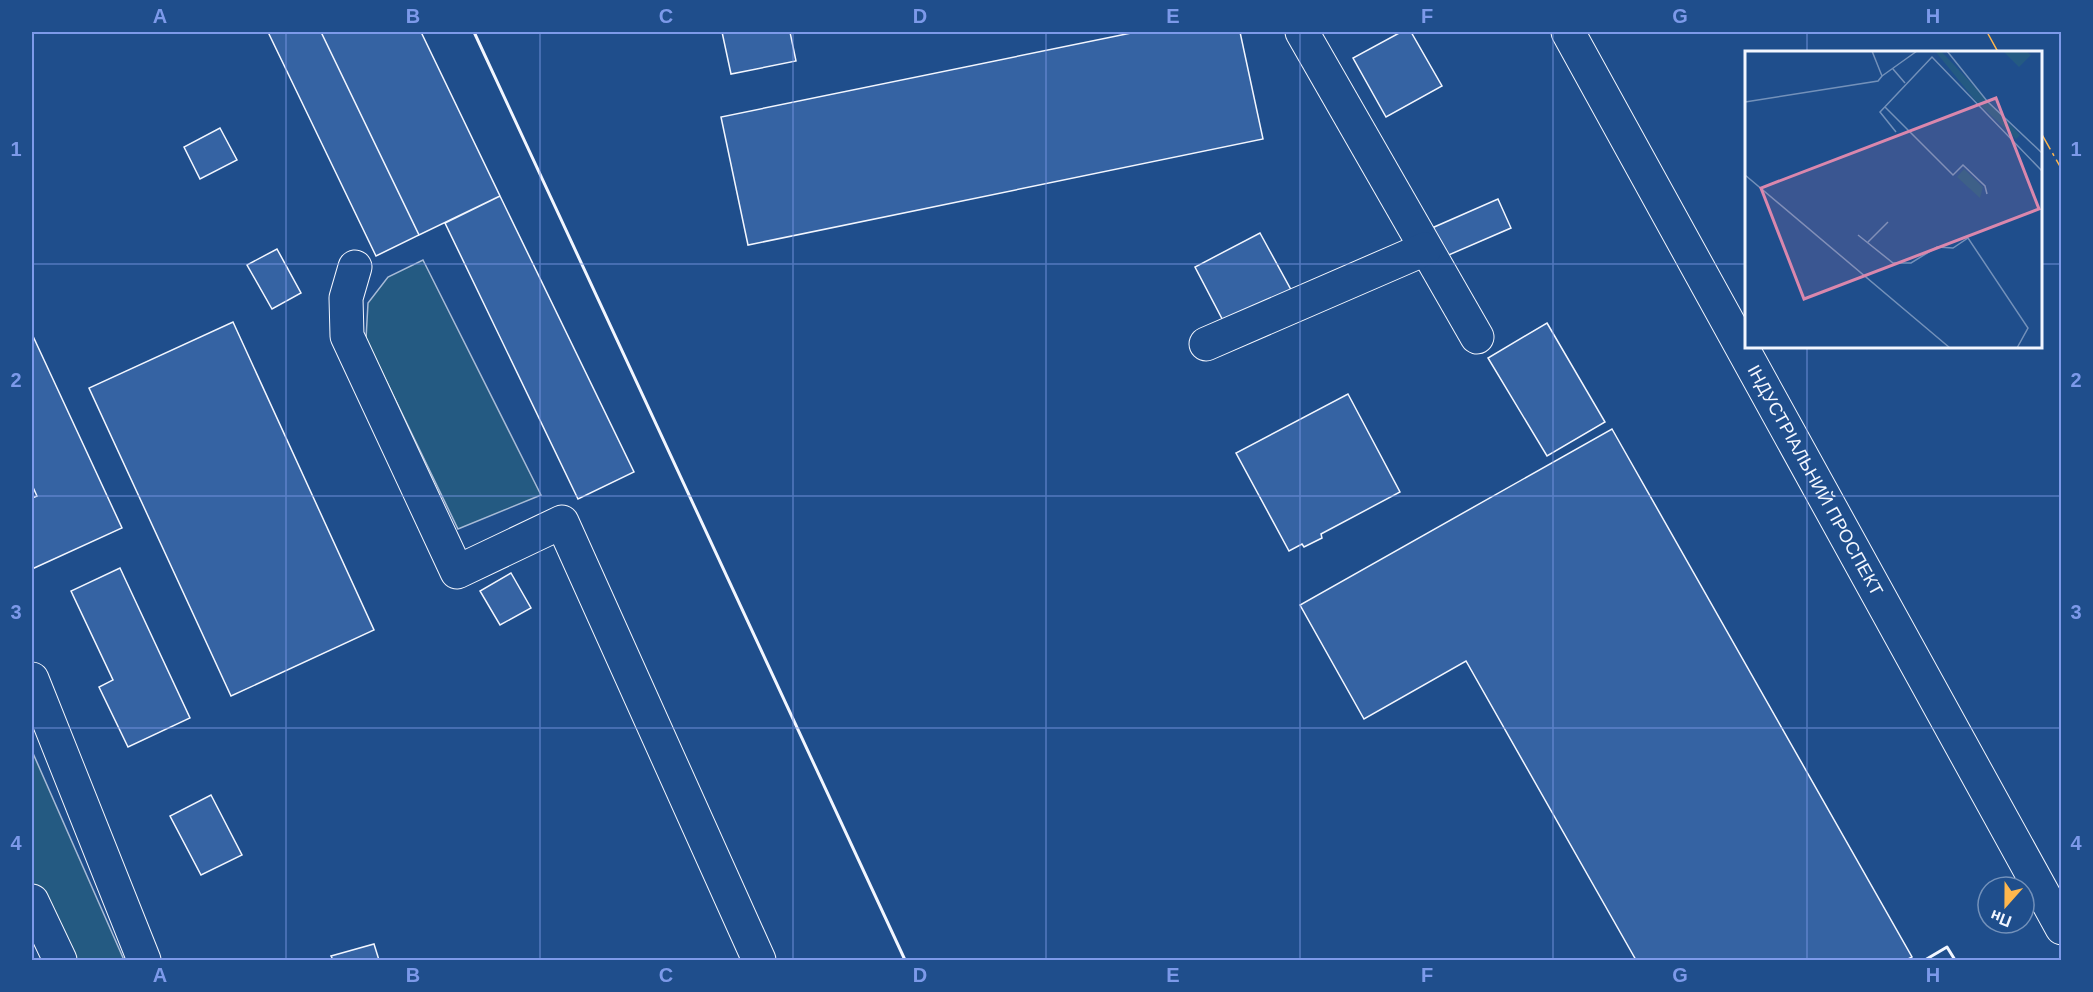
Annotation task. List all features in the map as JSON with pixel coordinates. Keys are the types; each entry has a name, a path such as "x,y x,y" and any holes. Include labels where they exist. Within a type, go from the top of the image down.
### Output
{"street":[{"path":"1302,32 1392,184 1425,249 1477,337"},
{"name":"ІНДУСТРІАЛЬНИЙ ПРОСПЕКТ","path":"1568,32 2061,928"},
{"path":"1206,344 1425,249"},
{"path":"355,267 345,298 347,336 457,572 562,522 759,960"},
{"path":"32,679 144,960"},
{"path":"32,902 60,960"}],"shaded area":[{"path":"423,260 541,495 458,529 366,339 368,303 388,277"},
{"path":"32,751 124,960 75,960 32,900"}],"building":[{"path":"268,32 321,32 419,235 376,256"},
{"path":"321,32 421,32 500,196 419,235"},
{"path":"722,32 790,32 796,61 731,74"},
{"path":"1136,32 1240,32 1263,139 748,245 721,117"},
{"path":"1401,32 1411,32 1442,86 1386,117 1353,58"},
{"path":"220,128 237,160 200,179 184,147"},
{"path":"500,196 634,472 578,499 445,223"},
{"path":"1498,199 1511,228 1444,257 1432,228"},
{"path":"1260,233 1295,297 1229,332 1195,267"},
{"path":"277,249 301,293 272,309 247,265"},
{"path":"233,322 374,630 231,696 89,388"},
{"path":"1547,323 1605,422 1547,456 1488,358"},
{"path":"32,334 122,528 32,569 32,498 37,496 32,485"},
{"path":"1348,394 1400,492 1321,534 1322,538 1289,551 1236,453"},
{"path":"1612,429 1912,957 1906,960 1636,960 1466,661 1364,719 1300,605"},
{"path":"120,568 190,718 128,747 99,687 113,680 71,591"},
{"path":"511,573 531,608 500,625 480,591"},
{"path":"211,795 242,855 201,875 170,816"},
{"path":"374,944 379,960 333,960 331,956"}],"wall":[{"path":"474,32 905,960"},
{"path":"1925,960 1947,947 1955,960"}],"power":[{"path":"1987,32 1997,51"},
{"path":"2042,135 2062,170"}]}
